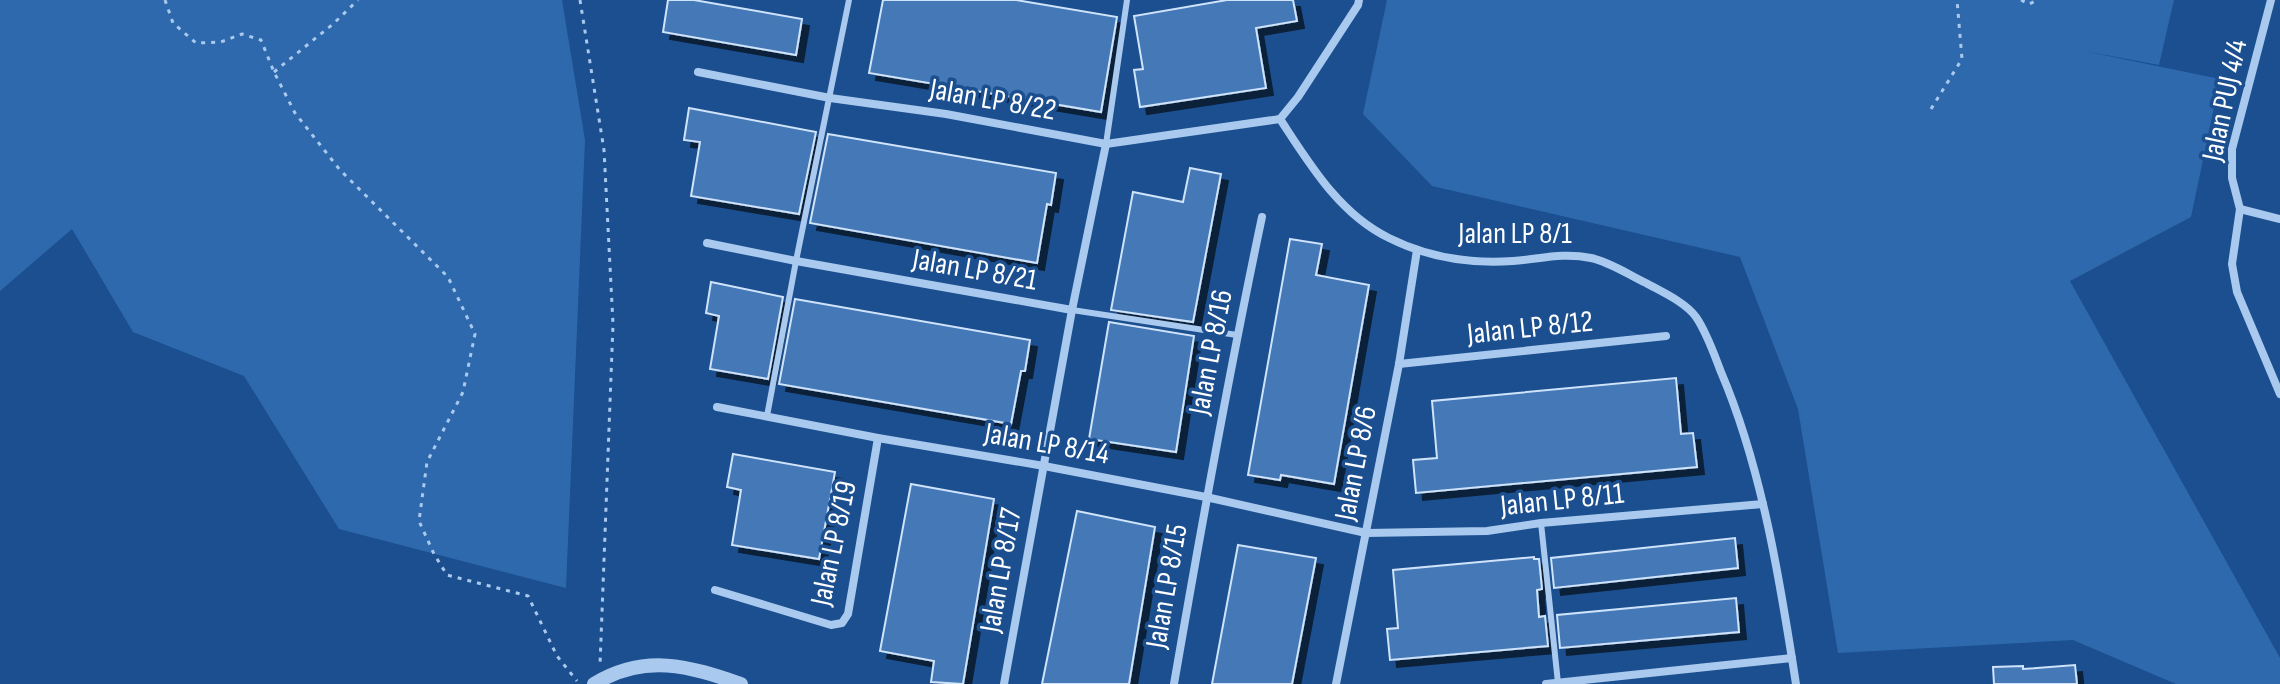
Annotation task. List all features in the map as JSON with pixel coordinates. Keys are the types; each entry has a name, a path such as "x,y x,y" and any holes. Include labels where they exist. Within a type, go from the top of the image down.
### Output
{"street":[{"path":"1280,119 1298,97 1359,0"},
{"name":"Jalan PUJ 4/4","path":"2271,0 2232,149 2232,178 2240,209 2232,264 2237,292 2280,394"},
{"name":"Jalan LP 8/22","path":"698,72 830,98 946,114 1106,144 1280,119"},
{"name":"Jalan LP 8/1","path":"1280,119 1329,190 1365,223 1387,238 1446,258 1515,261 1566,254 1593,258 1675,299 1695,315 1740,419 1763,504 1796,684"},
{"name":"Jalan LP 8/17","path":"1004,684 1072,310 1106,144"},
{"path":"2240,209 2280,219"},
{"name":"Jalan LP 8/16","path":"1206,497 1262,217"},
{"name":"Jalan LP 8/21","path":"707,243 1072,310"},
{"name":"Jalan LP 8/6","path":"1336,684 1399,364 1417,250"},
{"name":"Jalan LP 8/12","path":"1399,364 1666,336"},
{"name":"Jalan LP 8/14","path":"717,407 1206,497 1366,533"},
{"name":"Jalan LP 8/19","path":"715,590 831,625 842,623 848,614 878,438"},
{"name":"Jalan LP 8/15","path":"1174,684 1206,497"},
{"name":"Jalan LP 8/11","path":"1366,533 1487,531 1541,523 1763,504"},
{"path":"1546,684 1792,658"},
{"path":"599,683 628,667 651,664 703,671 741,684"},
{"path":"1637,684 1638,674"}],"lane":[{"path":"767,416 849,0"},
{"path":"1106,144 1127,0"},
{"name":"Jalan LP 8/21","path":"1072,310 1237,335"},
{"path":"1541,523 1558,683"}],"path":[{"path":"165,0 173,23 196,43 221,42 242,34 261,40 295,113 340,170 448,277 475,334 463,392 427,462 419,521 447,575 528,596 557,656 579,684"},
{"path":"274,72 358,0"},
{"path":"580,0 604,150 613,324 599,683"},
{"path":"1931,109 1962,59 1957,0"},
{"path":"2021,0 2029,4 2038,0"}],"shaded area":[{"path":"0,0 562,0 585,140 566,588 339,529 244,376 133,332 72,229 0,291"},
{"path":"1387,0 2174,0 2159,65 2079,50 2220,79 2191,217 2070,281 2280,658 2280,684 2176,684 2073,640 1838,653 1798,409 1740,257 1432,186 1363,114"}],"building":[{"path":"668,0 694,0 802,19 796,55 663,32"},
{"path":"883,0 1016,0 1117,17 1101,112 869,73"},
{"path":"1227,0 1293,0 1297,21 1256,28 1266,88 1140,107 1134,70 1143,69 1134,16"},
{"path":"689,108 816,132 799,214 691,196 700,142 684,140"},
{"path":"828,134 1056,173 1051,205 1047,204 1037,263 810,223"},
{"path":"1190,168 1221,174 1193,322 1111,310 1133,192 1183,202"},
{"path":"1290,239 1322,244 1316,275 1369,285 1334,484 1281,475 1280,480 1248,475"},
{"path":"711,282 783,297 768,379 710,369 719,316 706,313"},
{"path":"795,299 1030,340 1011,424 779,384"},
{"path":"1109,322 1194,336 1176,452 1089,439"},
{"path":"1676,378 1681,434 1693,433 1697,467 1416,493 1413,460 1437,458 1432,401"},
{"path":"733,454 835,472 819,559 732,545 741,490 727,487"},
{"path":"911,484 994,499 963,684 931,682 934,661 880,651"},
{"path":"1077,511 1155,527 1129,684 1042,684"},
{"path":"1735,538 1738,568 1554,588 1551,558"},
{"path":"1238,545 1316,558 1292,684 1212,684"},
{"path":"1539,559 1542,589 1537,590 1539,617 1545,616 1548,646 1390,660 1387,629 1398,628 1393,570"},
{"path":"1736,598 1739,632 1560,648 1557,615"},
{"path":"2075,665 2077,684 1994,684 1993,667 2023,666 2023,669"}]}
